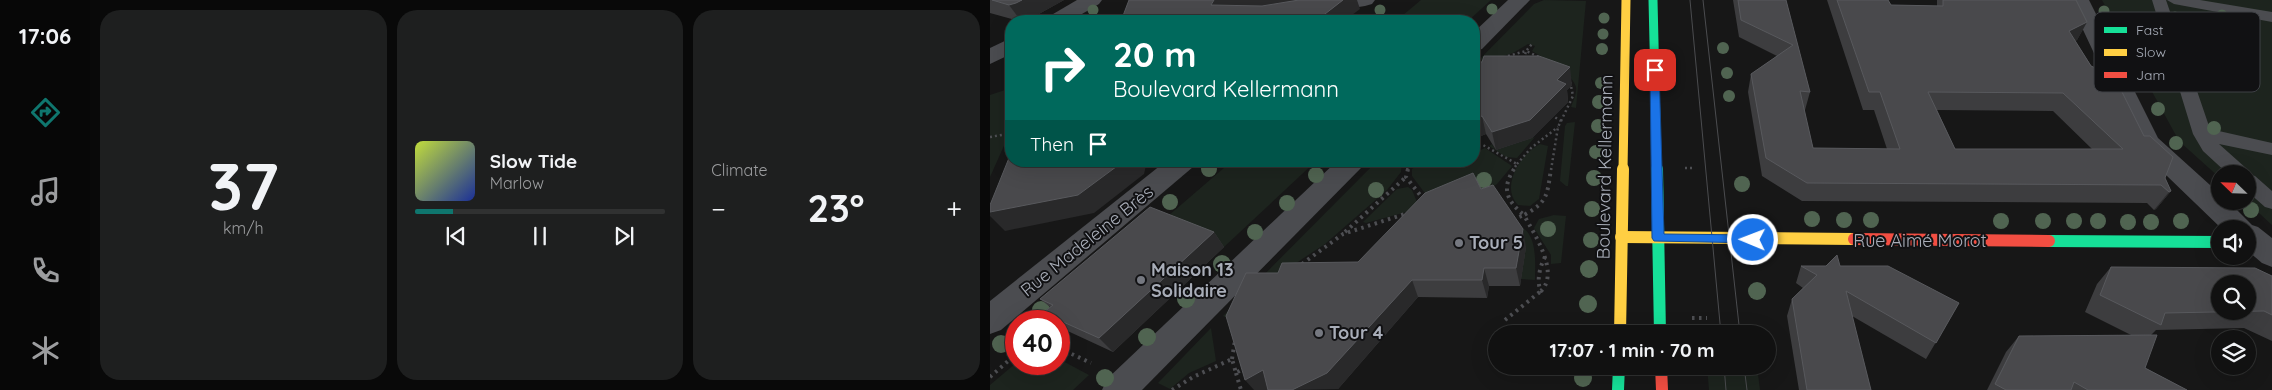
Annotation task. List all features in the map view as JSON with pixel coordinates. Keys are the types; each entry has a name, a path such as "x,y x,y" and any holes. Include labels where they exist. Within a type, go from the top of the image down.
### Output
{"main road":[{"name":"Boulevard Kellermann","path":"1620,325 1626,0"},
{"path":"1654,0 1660,325"},
{"name":"Rue Aimé Morot","path":"1621,238 2211,242"},
{"path":"1618,390 1619,375"},
{"path":"1661,375 1662,390"}],"street":[{"path":"1066,15 1092,0"},
{"path":"1299,11 1365,0"},
{"path":"1362,15 1381,0"},
{"path":"1480,38 1520,0"},
{"path":"2079,0 2094,31"},
{"path":"2123,92 2148,143 2230,220"},
{"name":"Rue Madeleine Brès","path":"990,320 1177,167"},
{"path":"1119,390 1347,167"}],"lane":[{"path":"2159,0 2163,12"},
{"path":"2174,0 2248,12"},
{"path":"2264,0 2272,16"},
{"path":"2189,92 2202,134 2210,146 2230,165"},
{"path":"2202,134 2272,149"},
{"path":"2256,188 2272,202"}],"path":[{"path":"1522,66 1526,51 1532,44"},
{"path":"1508,57 1526,51 1544,60"},
{"path":"1509,221 1539,207 1548,197 1558,127 1570,107 1573,86 1569,79"},
{"path":"1553,116 1561,121"},
{"path":"1506,320 1545,287 1548,262 1524,215 1514,207 1505,192 1506,180 1531,148 1558,127"},
{"path":"990,137 1005,134"},
{"path":"1480,146 1483,145 1517,164"},
{"path":"1299,266 1344,234 1406,177 1408,167"},
{"path":"1406,177 1420,195 1421,204"},
{"path":"1344,234 1415,211"},
{"path":"1541,291 1539,287 1540,277 1542,261 1545,257"},
{"path":"1688,318 1706,318"},
{"path":"1241,390 1232,358 1235,340 1242,335"},
{"path":"1070,353 1091,363"},
{"path":"1172,390 1193,377 1232,358"},
{"path":"990,377 1005,364"},
{"path":"1236,373 1249,365"}],"shaded area":[{"path":"1421,0 1491,0 1475,15 1403,15"},
{"path":"1544,0 1586,1 1576,108 1571,107 1576,92 1573,81 1557,66 1532,51 1535,46 1528,44 1513,53 1480,63 1480,59 1534,4"},
{"path":"2102,0 2272,0 2272,225 2256,210 2256,165 2211,165 2211,170 2179,141 2152,92 2260,92 2260,12 2109,12"},
{"path":"1005,90 1005,143 990,177 990,95"},
{"path":"1575,122 1568,186 1566,186 1560,181 1565,126 1567,123"},
{"path":"1535,137 1517,158 1506,157 1489,146 1492,144 1496,150"},
{"path":"1540,144 1548,146 1539,199 1530,206 1518,205 1513,198 1512,180 1526,155"},
{"path":"1485,148 1512,166 1497,184 1488,190 1427,196 1412,176 1412,169 1414,167 1480,167 1480,150"},
{"path":"1225,167 1310,167 1224,247 1161,222"},
{"path":"1371,167 1401,167 1401,172 1387,190 1325,244 1278,275 1242,324 1223,316"},
{"path":"1408,187 1412,190 1417,202 1410,211 1366,223 1363,222 1397,189"},
{"path":"1554,215 1566,216 1561,263 1551,264 1551,255 1534,228 1539,219"},
{"path":"1521,227 1526,231 1533,243 1535,280 1521,279 1524,256"},
{"path":"1211,328 1216,361 1189,373 1170,389 1158,383"},
{"path":"1070,365 1089,375 1073,390 990,390 990,385 1005,372 1005,375 1070,375"},
{"path":"1708,375 1758,375 1760,390 1709,390"}],"building":[{"path":"992,0 1022,0 1009,5"},
{"path":"1129,0 1214,0 1211,5 1262,6 1299,0 1343,0 1324,15 1123,15"},
{"path":"1738,0 1786,0 1810,92 1800,91 1813,148 1900,149 1880,92 1869,92 1837,0 1888,0 1891,5 1943,6 1943,0 2076,0 2087,22 2069,31 2091,66 2094,67 2094,92 2122,92 2144,136 2150,136 2173,157 2165,178 2171,191 2169,192 2161,185 1807,183 1766,158 1751,74 1793,45 1741,20","holes":["1928,92 2063,93 2123,149 1955,149"]},
{"path":"1484,56 1539,56 1570,67 1557,80 1566,84 1530,120 1492,132 1482,116 1480,117 1480,62 1482,62"},
{"path":"1005,167 1116,167 1078,195 990,212 990,205"},
{"path":"1473,173 1481,189 1493,185 1523,229 1516,268 1484,268 1482,280 1412,280 1327,373 1292,390 1268,390 1263,370 1245,380 1226,316 1246,273 1278,273 1282,263 1358,262 1425,193"},
{"name":"Maison 13 Solidaire","path":"1150,207 1214,232 1099,338 1070,325 1070,310 1047,310 1053,305 1040,299"},
{"path":"1837,255 1840,266 1888,266 1959,303 1936,343 1846,291 1871,390 1807,390 1792,299 1817,275 1801,266 1826,266"},
{"path":"2111,267 2255,268 2272,276 2272,315 2264,311 2256,311 2256,275 2211,275 2211,312 2165,313 2161,325 2100,295"},
{"path":"2157,335 2145,368 2187,390 2088,390 2074,382 2071,390 2006,390 1995,384 2019,336"}],"tram line":[{"path":"1690,0 1720,325"},
{"path":"1703,0 1739,325"},
{"path":"1725,375 1726,390"},
{"path":"1745,375 1747,390"}],"traffic: fast":[{"path":"1653,0 1660,325"},
{"path":"2049,241 2211,242"},
{"path":"1618,390 1619,375"}],"traffic: slow":[{"path":"1620,325 1626,0"},
{"path":"1621,237 1854,239"}],"traffic: jam":[{"path":"1854,239 2049,241"},
{"path":"1661,375 1662,390"}],"place":[{"name":"Tour 5","path":"1459,243"},
{"name":"Maison 13 Solidaire","path":"1141,280"},
{"name":"Tour 4","path":"1319,333"}],"route":[{"path":"1655,70 1658,238 1753,240"}]}
